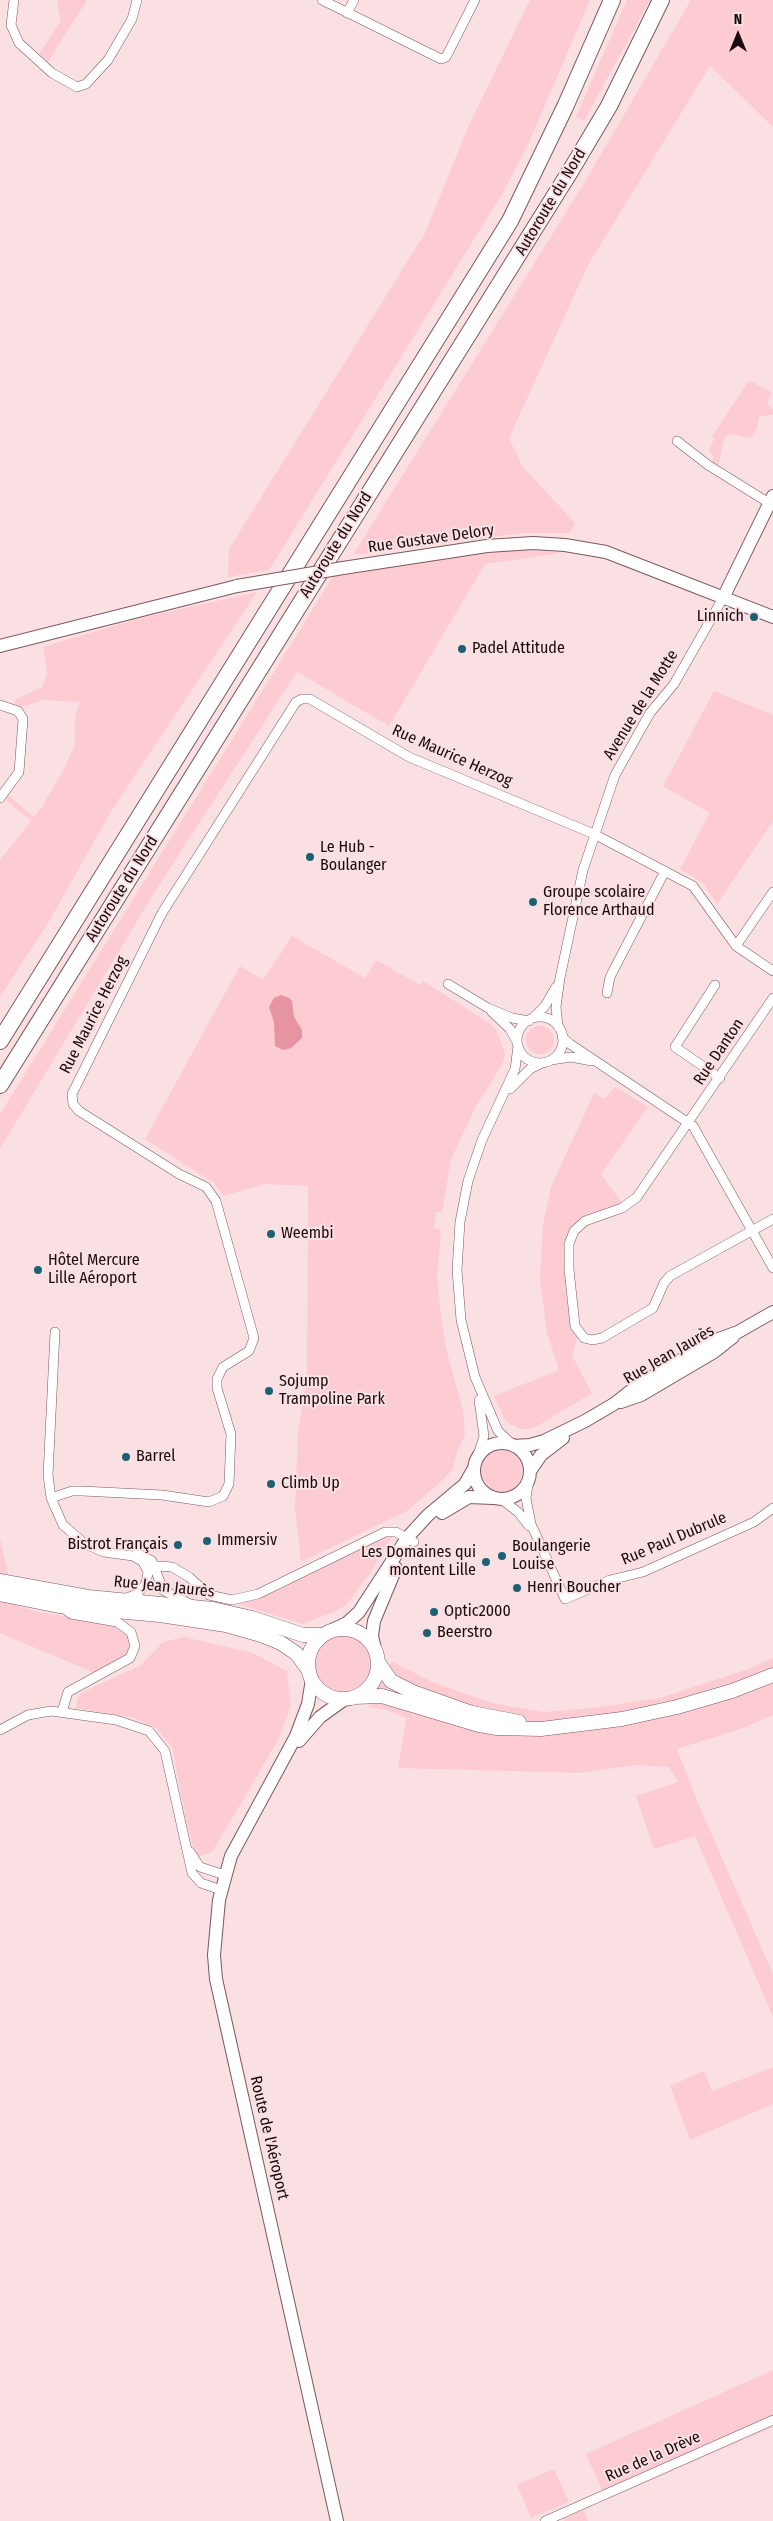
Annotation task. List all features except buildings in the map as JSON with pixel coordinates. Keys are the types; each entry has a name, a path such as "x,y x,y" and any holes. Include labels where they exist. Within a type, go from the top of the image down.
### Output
{"highway":[{"path":"565,107 604,0"},
{"name":"Autoroute du Nord","path":"0,1041 510,221 565,107 612,0"},
{"name":"Autoroute du Nord","path":"0,1085 494,295 608,106 662,0"},
{"path":"608,106 674,0"}],"main road":[{"name":"Rue Jean Jaurès","path":"0,1581 69,1594 194,1606 252,1618 303,1635 328,1633"},
{"name":"Rue Jean Jaurès","path":"0,1594 59,1606 182,1618 239,1629 281,1643 297,1654 310,1675"},
{"path":"595,1723 518,1722 472,1713 431,1699 397,1684 383,1672 367,1638 355,1631 346,1629 328,1633 310,1652 310,1675 317,1687 328,1695 350,1698 382,1696 449,1717 497,1728 541,1729 595,1723 677,1707 732,1691 773,1675"},
{"path":"350,1698 372,1684 376,1676 376,1656"}],"street":[{"path":"14,0 11,25 19,43 52,73 68,84 77,86 86,84 108,60 132,19 137,0"},
{"path":"322,0 441,59 446,57 475,0"},
{"path":"348,13 354,0"},
{"path":"677,441 708,465 771,499 724,598"},
{"name":"Rue Gustave Delory","path":"0,646 237,586 476,547 548,543 606,552 773,617"},
{"name":"Avenue de la Motte","path":"558,1027 556,1012 560,978 584,863 617,772 653,708 674,684 724,598"},
{"name":"Rue Maurice Herzog","path":"51,1498 72,1491 82,1490 162,1495 209,1502 223,1496 229,1484 231,1434 217,1388 217,1378 223,1367 249,1351 254,1338 216,1200 206,1187 179,1174 79,1111 73,1104 72,1094 162,913 296,702 302,699 310,700 409,757 594,834 696,888 736,946"},
{"path":"0,704 18,711 23,719 20,766 14,782 0,798"},
{"path":"607,993 610,977 665,871"},
{"path":"773,892 736,946 773,971"},
{"name":"Avenue de la Motte","path":"530,1020 546,1006 560,978"},
{"path":"448,984 488,1008 512,1018 530,1020 545,1018 558,1027 562,1037 561,1048 547,1061 524,1074 501,1102"},
{"path":"715,985 675,1047 720,1078"},
{"name":"Rue Danton","path":"752,1230 670,1276 664,1283 656,1305 642,1315 597,1340 584,1338 578,1332 573,1319 569,1285 570,1244 574,1231 585,1221 622,1208 634,1201 773,998"},
{"path":"488,1008 510,1029 528,1059 547,1061 571,1057 597,1063"},
{"path":"328,1633 347,1623 363,1608 428,1515 465,1484 473,1470 483,1442 484,1429 475,1377 461,1320 457,1279 458,1244 463,1201 470,1175 484,1135 501,1102 517,1064 520,1030 530,1020"},
{"path":"562,1037 597,1063 688,1122 696,1130 773,1268"},
{"path":"752,1230 773,1219"},
{"name":"Rue Jean Jaurès","path":"514,1446 538,1442 585,1421 614,1404 637,1386 713,1341 738,1332 773,1312"},
{"name":"Rue Jean Jaurès","path":"55,1332 48,1474 51,1498 64,1525 79,1540 97,1550 139,1558 149,1565 172,1567 189,1577 209,1595 232,1600 258,1594 385,1532 396,1532 410,1540"},
{"path":"376,1656 372,1631 377,1610 410,1540 456,1503 476,1496 497,1498 516,1495 525,1487 529,1475 526,1456 498,1432 475,1377"},
{"name":"Rue Jean Jaurès","path":"529,1475 541,1455 585,1421"},
{"path":"478,1455 494,1444 506,1443 514,1446"},
{"path":"473,1470 480,1489 497,1498"},
{"name":"Rue Paul Dubrule","path":"529,1475 527,1506 535,1536"},
{"name":"Rue Paul Dubrule","path":"497,1498 519,1513 535,1536 565,1599 610,1580 643,1572 754,1522 773,1508"},
{"path":"116,1600 137,1594 145,1586 149,1565"},
{"path":"149,1565 163,1590 194,1606"},
{"path":"59,1606 72,1614 117,1622 131,1632 135,1646 130,1658 68,1692 62,1712"},
{"name":"Route de l'Aéroport","path":"278,1772 309,1701 310,1675"},
{"name":"Route de l'Aéroport","path":"337,2521 216,1979 214,1945 221,1890 240,1836 278,1772 310,1728 330,1707 350,1698"},
{"path":"0,1730 28,1715 41,1712 62,1712 131,1724 149,1731 156,1737 165,1751 192,1873 201,1883 221,1890"},
{"path":"186,1840 194,1860 200,1867 225,1875"},
{"name":"Rue de la Drève","path":"545,2521 773,2420"}],"shaded area":[{"path":"59,0 87,0 48,62 39,54 61,20 57,4"},
{"path":"530,0 590,0 531,138 504,191 269,570 228,577 229,549 425,233 468,127"},
{"path":"627,0 650,0 584,121 576,117"},
{"path":"691,0 773,0 773,127 710,66 588,265 509,438 522,466 575,523 570,533 523,533 353,555 583,185"},
{"path":"749,380 772,393 767,403 773,410 773,415 760,416 755,434 748,438 729,434 725,436 718,466 711,462 714,457 709,451 714,439 712,437"},
{"path":"530,548 562,553 485,564 389,726 297,672 154,893 0,1149 0,1114 334,575 480,552"},
{"path":"257,592 109,815 51,918 0,997 0,860 31,821 6,800 9,796 34,817 64,769 75,744 75,716 80,702 44,700 21,707 14,704 16,699 42,687 47,674 43,647 137,619"},
{"path":"714,691 773,715 773,821 717,904 703,883 680,869 710,813 663,786"},
{"path":"292,936 365,978 376,960 420,985 423,981 496,1029 505,1054 502,1065 476,1106 451,1159 442,1212 436,1212 434,1228 441,1230 437,1276 439,1301 446,1348 463,1411 465,1436 458,1448 453,1468 445,1478 407,1511 301,1562 295,1509 298,1430 307,1378 308,1186 264,1184 224,1196 214,1183 145,1139 240,966 263,980"},
{"path":"281,995 292,1001 294,1017 302,1030 302,1038 291,1048 283,1050 275,1046 274,1022 269,1007 274,998"},
{"path":"540,1026 550,1030 554,1040 550,1050 540,1054 530,1050 526,1040 530,1030"},
{"path":"615,1087 648,1107 601,1174 623,1204 605,1210 567,1241 566,1289 571,1323 577,1337 572,1356 592,1393 532,1429 520,1429 510,1424 504,1418 494,1396 559,1370 547,1333 540,1279 543,1224 551,1187 594,1093 604,1099"},
{"path":"501,1450 516,1456 522,1471 516,1486 501,1492 486,1486 480,1471 486,1456"},
{"path":"388,1534 393,1535 371,1572 346,1605 336,1611 303,1624 231,1602 254,1600 280,1589"},
{"path":"0,1539 9,1577 0,1575"},
{"path":"0,1600 38,1612 113,1624 122,1629 130,1638 131,1647 125,1656 95,1673 0,1633"},
{"path":"343,1635 354,1637 363,1643 369,1652 371,1663 369,1674 363,1683 354,1689 343,1691 332,1689 323,1683 317,1674 315,1663 317,1652 323,1643 332,1637"},
{"path":"184,1637 253,1653 287,1671 291,1705 279,1738 212,1852 198,1857 193,1847 185,1815 172,1747 156,1728 134,1718 76,1708 77,1699 81,1693 141,1665 163,1642"},
{"path":"773,1658 773,1715 743,1728 677,1749 697,1801 773,1974 773,2017 695,1836 654,1849 636,1796 678,1782 669,1767 636,1765 578,1773 398,1768 406,1718 387,1710 368,1707 392,1661 432,1682 492,1703 543,1712 593,1708 660,1698 748,1669"},
{"path":"773,2067 773,2104 690,2140 670,2086 704,2071 712,2091"},
{"path":"773,2370 773,2427 606,2500 586,2454"},
{"path":"554,2469 569,2502 531,2518 517,2485"},
{"path":"584,2510 588,2521 564,2521 563,2519"}],"place":[{"name":"Linnich","path":"754,617"},
{"name":"Padel Attitude","path":"462,649"},
{"name":"Le Hub - Boulanger","path":"310,857"},
{"name":"Groupe scolaire Florence Arthaud","path":"533,902"},
{"name":"Weembi","path":"271,1234"},
{"name":"Hôtel Mercure Lille Aéroport","path":"38,1270"},
{"name":"Sojump Trampoline Park","path":"269,1391"},
{"name":"Barrel","path":"126,1457"},
{"name":"Climb Up","path":"271,1484"},
{"name":"Immersiv","path":"207,1541"},
{"name":"Bistrot Français","path":"178,1545"},
{"name":"Boulangerie Louise","path":"502,1556"},
{"name":"Les Domaines qui montent Lille","path":"486,1562"},
{"name":"Henri Boucher","path":"517,1588"},
{"name":"Optic2000","path":"434,1612"},
{"name":"Beerstro","path":"427,1633"}]}
